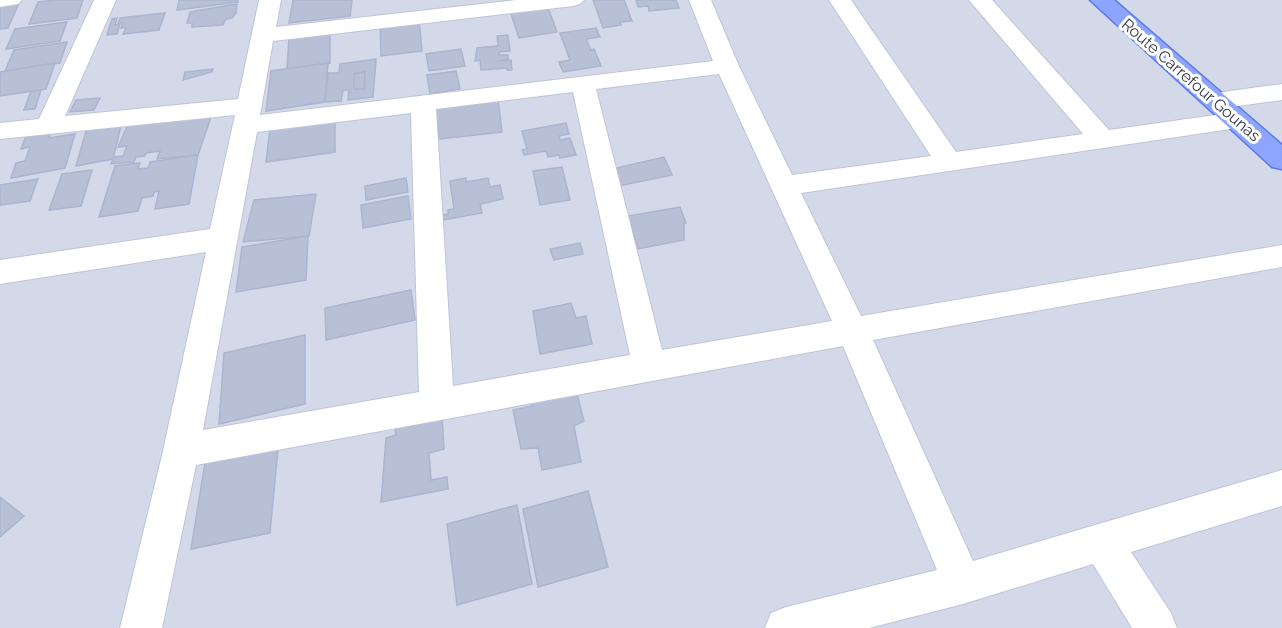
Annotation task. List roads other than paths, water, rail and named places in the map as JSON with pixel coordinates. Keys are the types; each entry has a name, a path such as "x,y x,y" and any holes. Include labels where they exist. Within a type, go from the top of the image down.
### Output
{"main road":[{"name":"Route Carrefour Gounas","path":"1101,0 1282,160"}],"street":[{"path":"0,1 11,0"},
{"path":"49,125 105,0"},
{"path":"141,628 181,451 270,0"},
{"path":"263,35 422,8 567,0"},
{"path":"700,0 728,66 853,332 963,584"},
{"path":"840,0 948,161"},
{"path":"980,0 1104,141"},
{"path":"0,131 49,125 248,116 423,103 728,66"},
{"path":"583,85 649,365"},
{"path":"1216,101 1282,92"},
{"path":"423,103 437,403"},
{"path":"785,186 1237,120"},
{"path":"0,272 223,238"},
{"path":"181,451 649,365 853,332 1282,256"},
{"path":"786,628 835,622 1282,488"},
{"path":"1102,543 1156,628"}]}
